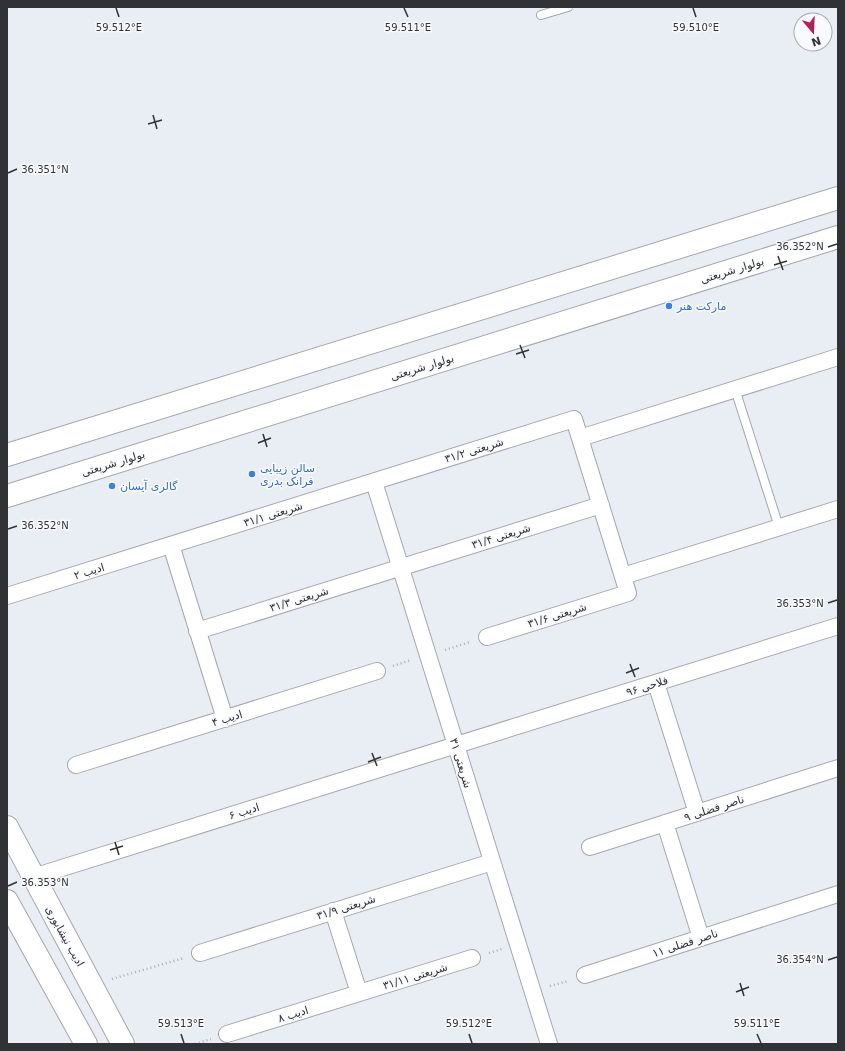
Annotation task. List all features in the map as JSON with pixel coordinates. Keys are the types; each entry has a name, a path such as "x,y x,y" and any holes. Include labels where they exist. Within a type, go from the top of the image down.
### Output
{"main road":[{"path":"7,455 838,198"},
{"name":"بولوار شریعتی","path":"7,496 838,237"},
{"name":"ادیب نیشابوری","path":"7,827 123,1044"},
{"path":"7,901 86,1044"}],"street":[{"path":"838,357 580,438 623,576 838,509"},
{"name":"شریعتی ۳۱/۲","path":"374,482 574,419 580,438"},
{"name":"شریعتی ۳۱/۱","path":"171,546 374,482"},
{"name":"شریعتی ۳۱","path":"374,482 549,1044"},
{"name":"شریعتی ۳۱/۴","path":"401,567 601,505"},
{"path":"171,546 225,719"},
{"name":"ادیب ۲","path":"7,596 171,546"},
{"name":"شریعتی ۳۱/۳","path":"197,631 401,567"},
{"name":"شریعتی ۳۱/۶","path":"487,637 628,593 623,576"},
{"name":"فلاحی ۹۶","path":"456,745 838,626"},
{"name":"ادیب ۴","path":"76,765 377,671"},
{"path":"656,683 697,813"},
{"name":"ادیب ۶","path":"33,877 456,745"},
{"name":"ناصر فضلی ۹","path":"590,847 838,768"},
{"path":"665,823 701,938"},
{"name":"شریعتی ۳۱/۹","path":"200,953 492,862"},
{"name":"ناصر فضلی ۱۱","path":"585,975 838,894"},
{"path":"333,911 359,993"},
{"name":"شریعتی ۳۱/۱۱","path":"359,993 472,958"},
{"name":"ادیب ۸","path":"227,1034 359,993"}],"lane":[{"path":"541,15 568,7"},
{"path":"735,389 779,527"}],"path":[{"path":"472,958 518,945"},
{"path":"92,985 200,953"},
{"path":"532,992 585,975"}],"place":[{"name":"مارکت هنر","path":"669,306"},
{"name":"سالن زیبایی فرانک بدری","path":"252,474"},
{"name":"گالری آيسان","path":"112,486"}]}
